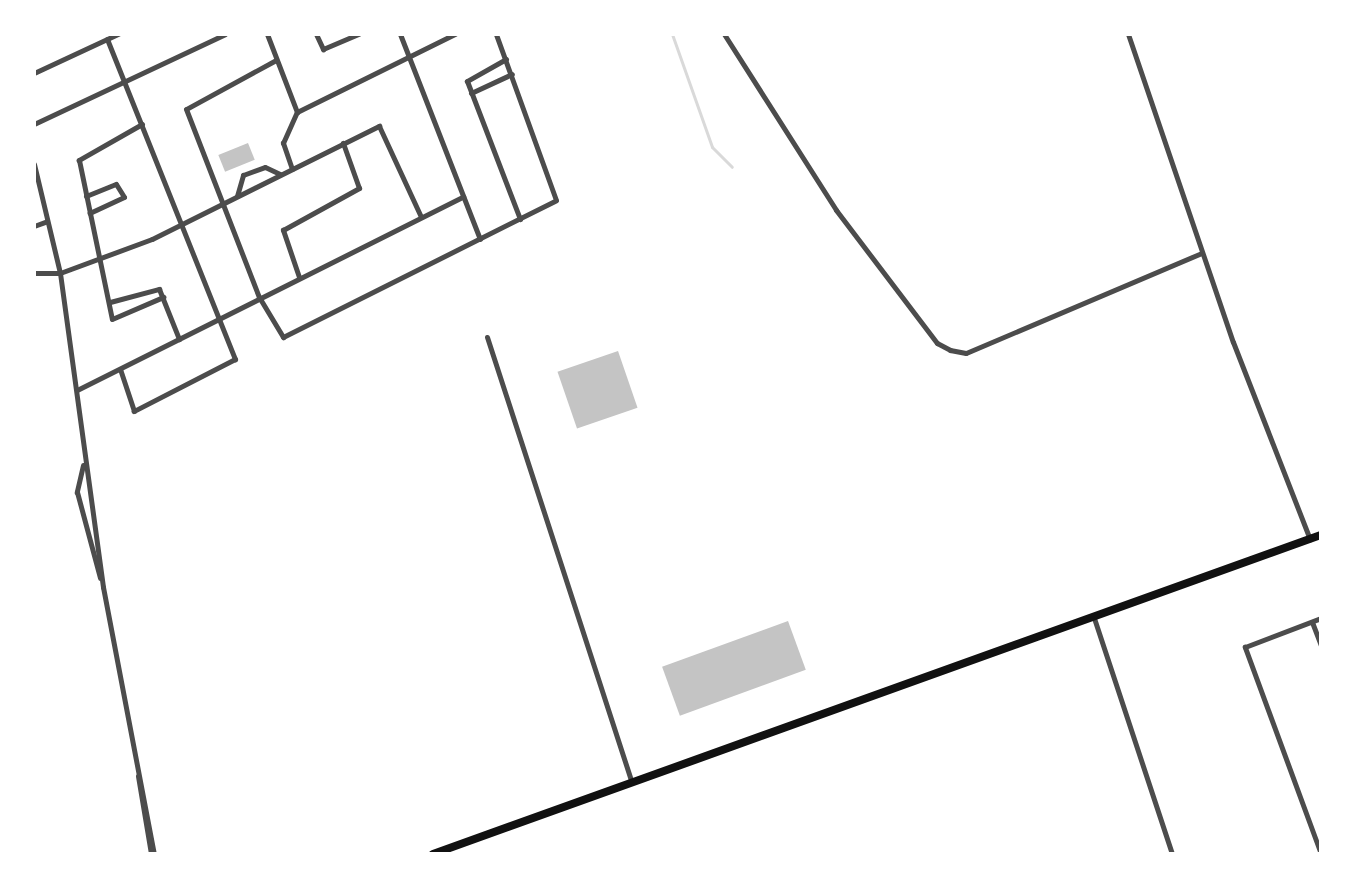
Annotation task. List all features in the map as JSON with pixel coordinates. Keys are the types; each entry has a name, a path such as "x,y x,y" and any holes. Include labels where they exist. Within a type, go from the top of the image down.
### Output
{"main road":[{"path":"433,854 1321,535"}],"street":[{"path":"34,73 118,34"},
{"path":"34,124 225,34"},
{"path":"267,34 297,112"},
{"path":"316,34 326,49 359,34"},
{"path":"400,34 480,239"},
{"path":"276,60 186,106 259,297 276,334 288,336 520,219 558,194 496,34"},
{"path":"724,34 836,210 937,343 950,350 966,353 1202,253"},
{"path":"1128,34 1202,253 1310,539"},
{"path":"292,169 283,143 297,112 451,35"},
{"path":"107,39 219,319 233,364 134,411 120,369"},
{"path":"506,59 467,78 520,219"},
{"path":"471,93 512,74"},
{"path":"142,124 80,154 89,213 115,320 163,297"},
{"path":"34,273 60,273 181,224 343,143 386,129 421,217"},
{"path":"299,277 283,230 359,188 343,143"},
{"path":"34,164 45,222 60,273 103,587 152,854"},
{"path":"237,196 243,175 265,167 280,174"},
{"path":"86,196 116,184 124,197 89,213"},
{"path":"77,390 463,197"},
{"path":"34,226 45,222"},
{"path":"110,302 154,288 163,297 179,339"},
{"path":"487,337 631,781"},
{"path":"85,460 77,492 103,587"},
{"path":"1094,618 1172,854"},
{"path":"1321,618 1245,647 1321,854"},
{"path":"1312,622 1321,646"},
{"path":"1312,825 1321,822"}],"building":[{"path":"248,143 255,160 225,172 218,155"},
{"path":"618,351 638,408 577,429 557,372"},
{"path":"788,621 806,670 680,716 662,667"}],"waterway":[{"path":"672,34 712,147 732,167"}]}
